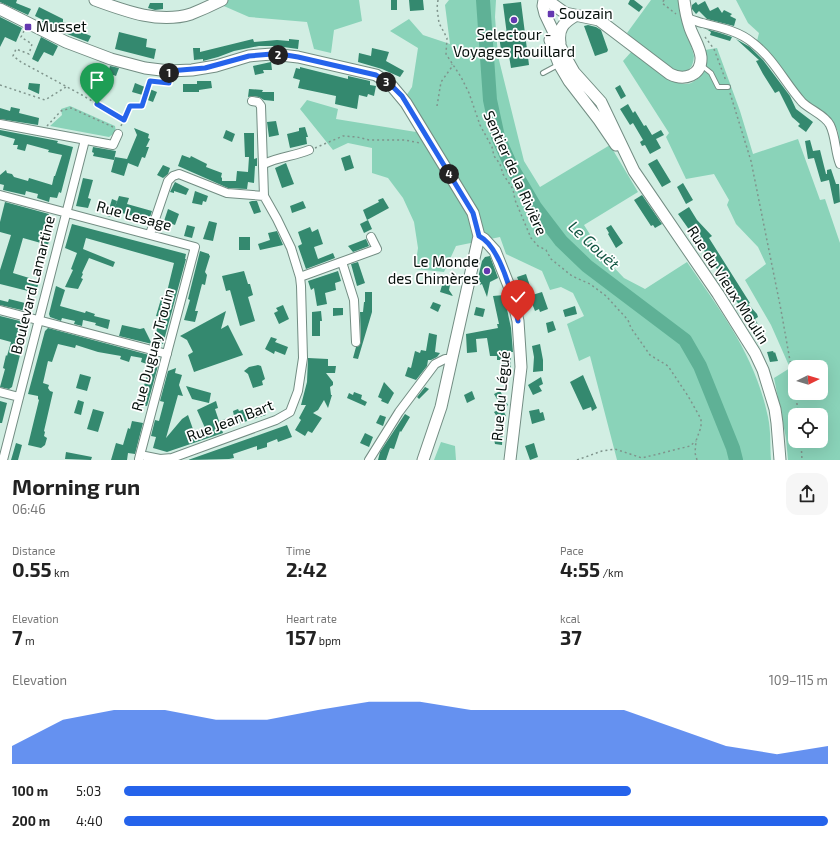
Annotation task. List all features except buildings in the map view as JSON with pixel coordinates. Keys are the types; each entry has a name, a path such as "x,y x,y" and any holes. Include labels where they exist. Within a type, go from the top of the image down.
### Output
{"street":[{"path":"95,0 136,14 171,17 190,14 222,0"},
{"name":"Rue du Vieux Moulin","path":"534,0 559,64 569,81 629,161"},
{"name":"Rue du Vieux Moulin","path":"544,0 543,6 545,14 574,72 601,102 629,161 646,190 722,300 755,353 763,370 775,409 780,460"},
{"path":"547,0 561,11 574,16 599,20 677,78 691,76 700,64 700,54 687,19 684,0"},
{"path":"557,0 561,11"},
{"path":"0,9 27,24 88,51 128,64 157,70 169,71 205,68 249,56 272,54 298,57 376,75 391,85 406,103 473,213 479,236 441,406 423,460"},
{"path":"560,46 559,32 561,27 565,22 574,16"},
{"path":"687,19 725,29 742,36 753,42 764,52 800,99 828,122 834,138 840,164"},
{"path":"252,101 258,102 261,106 264,196 277,218 291,248 300,277 376,249 371,237"},
{"path":"0,124 114,145 117,136"},
{"name":"Boulevard Lamartine","path":"3,460 84,140"},
{"path":"264,164 272,160 310,150"},
{"path":"150,234 168,181 172,176 178,174 228,193 264,196"},
{"name":"Rue Lesage","path":"0,195 195,247"},
{"name":"Rue du Légué","path":"479,236 484,239 495,251 511,291 518,321 521,367 510,460"},
{"name":"Rue Duguay Trouin","path":"140,457 195,247"},
{"path":"342,262 354,300 356,342"},
{"name":"Rue Jean Bart","path":"140,457 160,459 172,458 276,420 290,412 298,391 303,358 300,277"},
{"path":"0,310 167,354"},
{"path":"369,460 399,412 435,364 446,359 452,359"},
{"path":"0,392 19,397"}],"lane":[{"path":"543,73 559,64"},
{"name":"Rue du Vieux Moulin","path":"559,64 564,65 573,78 588,88"},
{"path":"700,64 711,74 718,87 728,87"}],"path":[{"name":"Sentier de la Rivière","path":"438,0 437,8 439,23 447,38 446,54 461,77 480,125 492,147 494,156 500,164 503,174 513,189 515,200 531,238 538,246 546,250 551,259 572,276 590,284 606,296 628,320 631,328 650,355 668,366 701,418 701,427 696,441 695,453 697,460"},
{"path":"664,0 662,3 679,16 687,19"},
{"path":"27,24 21,37 32,44 31,50 29,54 16,49 13,56 21,62 124,120"},
{"path":"704,36 714,49 728,87 751,161 790,360"},
{"path":"437,106 441,82 451,68 452,64"},
{"path":"117,136 130,106 142,106 150,81 169,83 169,71"},
{"path":"0,85 45,100 66,87"},
{"path":"41,132 62,111 71,108 113,127 117,136"},
{"path":"310,150 343,136 369,140 405,140 419,142"},
{"path":"577,460 602,451 615,449 642,458 690,446 696,441"},
{"path":"801,448 802,460"}],"green space":[{"path":"210,0 359,0 362,21 334,30 331,53 314,49 307,22 249,17"},
{"path":"449,0 496,0 495,17 498,56 524,161 540,187 610,145 638,192 584,225 605,258 624,278 645,289 687,262 736,335 755,374 768,417 771,460 617,460 590,356 579,361 567,324 584,316 573,293 561,287 550,290 542,271 506,254 500,237 456,246 444,272 415,269 418,248 414,222 403,198 388,178 372,173 372,148 348,143 333,150 300,109 307,100 338,109 336,119 416,132 408,116 400,105 412,87 418,48 390,31 409,19 423,35 450,44 445,5"},
{"path":"651,0 679,0 694,56 691,67 684,72 674,70 652,56 627,33"},
{"path":"736,0 840,0 840,147 838,131 829,118 800,96 757,41 759,33 748,23"},
{"path":"717,48 740,111 753,154 798,139 820,200 825,199 840,243 840,460 788,460 786,438 774,378 788,369 788,400 828,400 828,360 788,360 788,363 771,325 745,280 766,264 758,247 736,224 727,205 729,200 714,174 686,179 666,137 669,133 623,61 632,51 667,77 681,84 687,84 694,81 704,72 705,50"},
{"path":"70,106 115,126 116,132 109,137 50,126 62,115 61,109"},
{"path":"441,442 455,446 456,460 434,460"}],"waterway":[{"name":"Le Gouët","path":"483,0 490,100 498,137 511,166 535,207 561,241 587,266 685,340 700,366 733,448 736,460"}],"place":[{"name":"Souzain","path":"551,14"},
{"name":"Selectour - Voyages Rouillard","path":"514,20"},
{"name":"Musset","path":"28,27"},
{"name":"Le Monde des Chimères","path":"487,271"}],"route":[{"path":"97,104 124,120 130,106 142,106 150,81 169,83 169,71 192,70 216,66 249,56 272,54 298,57 376,75 391,85 402,96 473,213 479,236 484,239 495,251 511,291 518,321"}]}
